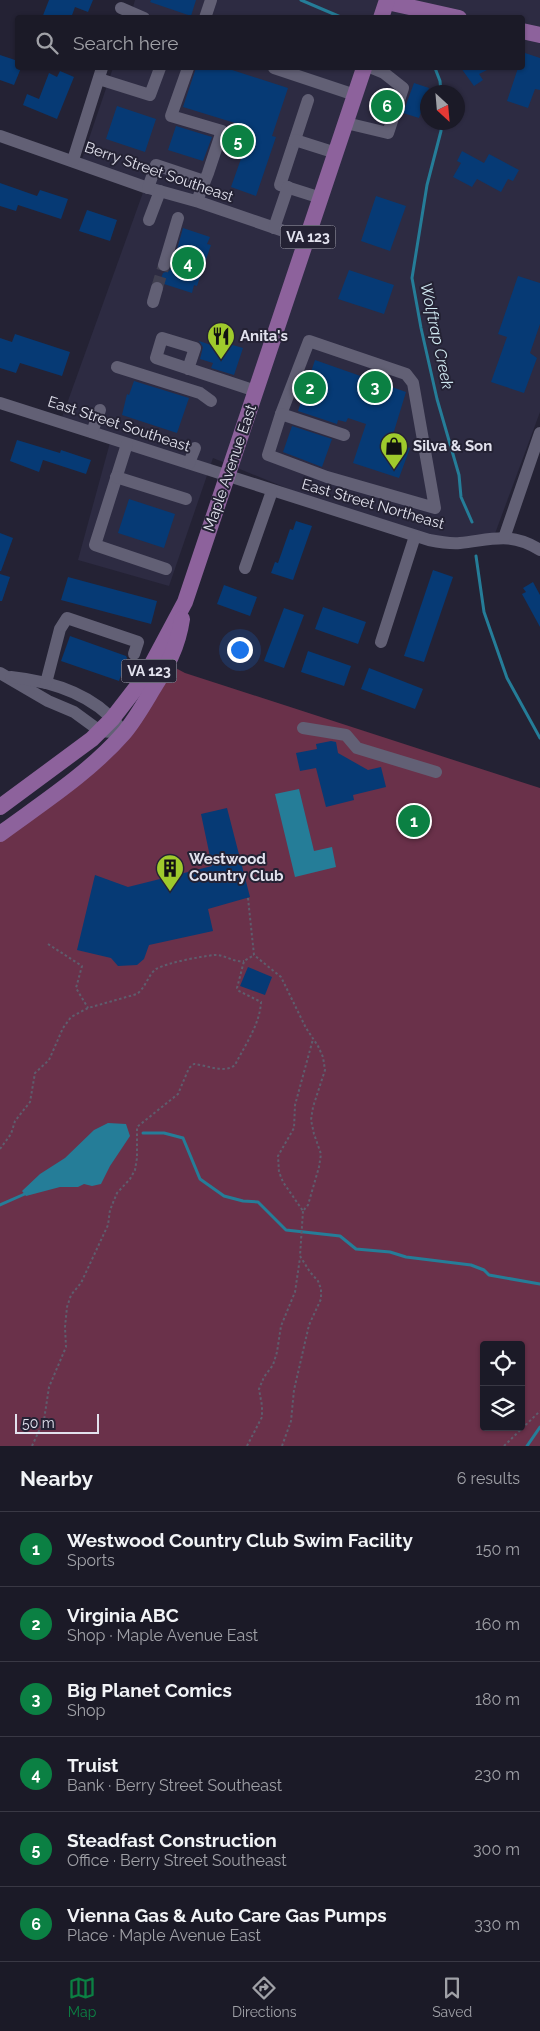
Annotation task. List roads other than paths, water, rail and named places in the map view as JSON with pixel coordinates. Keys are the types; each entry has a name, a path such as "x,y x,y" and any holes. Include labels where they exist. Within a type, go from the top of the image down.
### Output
{"main road":[{"path":"383,15 387,1 446,15"},
{"path":"525,32 540,35"},
{"name":"Maple Avenue East","path":"0,808 100,731 112,719 146,676 185,602 363,70"},
{"name":"VA 123","path":"0,834 90,766 124,733 142,708 173,653 179,635 185,602"}],"street":[{"path":"206,15 212,0"},
{"path":"121,8 137,15"},
{"path":"73,160 100,73 150,95 159,70"},
{"path":"187,70 171,116 222,131 197,201"},
{"path":"280,70 355,95"},
{"path":"346,122 388,133 403,88 384,73 377,70"},
{"path":"308,100 280,185 321,198"},
{"name":"Berry Street Southeast","path":"0,136 73,160 80,165 154,190 197,201 307,239"},
{"path":"295,140 336,153"},
{"path":"149,220 156,165 204,180"},
{"path":"274,228 288,188"},
{"path":"164,265 178,218"},
{"path":"153,302 157,288"},
{"path":"308,341 406,374 413,383 435,508 327,477 268,455 281,414 308,341"},
{"path":"117,368 200,393 211,401"},
{"path":"188,369 256,391"},
{"name":"East Street Southeast","path":"0,403 228,477"},
{"path":"92,432 100,410"},
{"path":"281,414 344,435"},
{"path":"504,538 540,433"},
{"path":"127,444 95,545 166,569"},
{"path":"189,463 194,448"},
{"path":"116,477 186,499"},
{"name":"East Street Northeast","path":"228,477 415,536 445,543 504,538 520,541 540,550"},
{"path":"245,568 272,491"},
{"path":"381,642 415,536"},
{"path":"46,683 60,628 67,618 138,642 134,654"},
{"path":"4,675 33,679 85,699 112,719 124,733"},
{"path":"4,675 48,701 74,712 100,731 124,733"},
{"path":"303,728 346,735 357,748 436,772"}],"water":[{"path":"299,789 314,851 332,847 336,867 295,877 275,794"},
{"path":"108,1123 126,1124 130,1136 110,1166 101,1184 60,1187 26,1196 22,1191 40,1174 65,1158 94,1130"}],"waterway":[{"name":"Wolftrap Creek","path":"301,0 336,15"},
{"name":"Wolftrap Creek","path":"436,70 440,85"},
{"name":"Wolftrap Creek","path":"441,130 427,185 412,278 437,399 459,475 461,497 472,522"},
{"name":"Wolftrap Creek","path":"476,556 484,612 507,678 540,738"},
{"path":"143,1133 164,1133 183,1138 200,1179 224,1196 243,1201 258,1202 286,1230 340,1236 356,1249 390,1252 406,1257 471,1265 484,1270 489,1275 540,1284"},
{"path":"0,1205 27,1193"},
{"path":"527,1446 540,1427"}],"tunnel":[{"path":"157,288 164,265"}],"place":[{"name":"Vienna Gas & Auto Care Gas Pumps","path":"387,106"},
{"name":"Steadfast Construction","path":"238,141"},
{"name":"Truist","path":"188,263"},
{"name":"Anita's","path":"221,360"},
{"name":"Big Planet Comics","path":"375,387"},
{"name":"Virginia ABC","path":"310,388"},
{"name":"Silva & Son","path":"394,470"},
{"name":"Westwood Country Club Swim Facility","path":"414,821"},
{"name":"Westwood Country Club","path":"170,892"}]}
